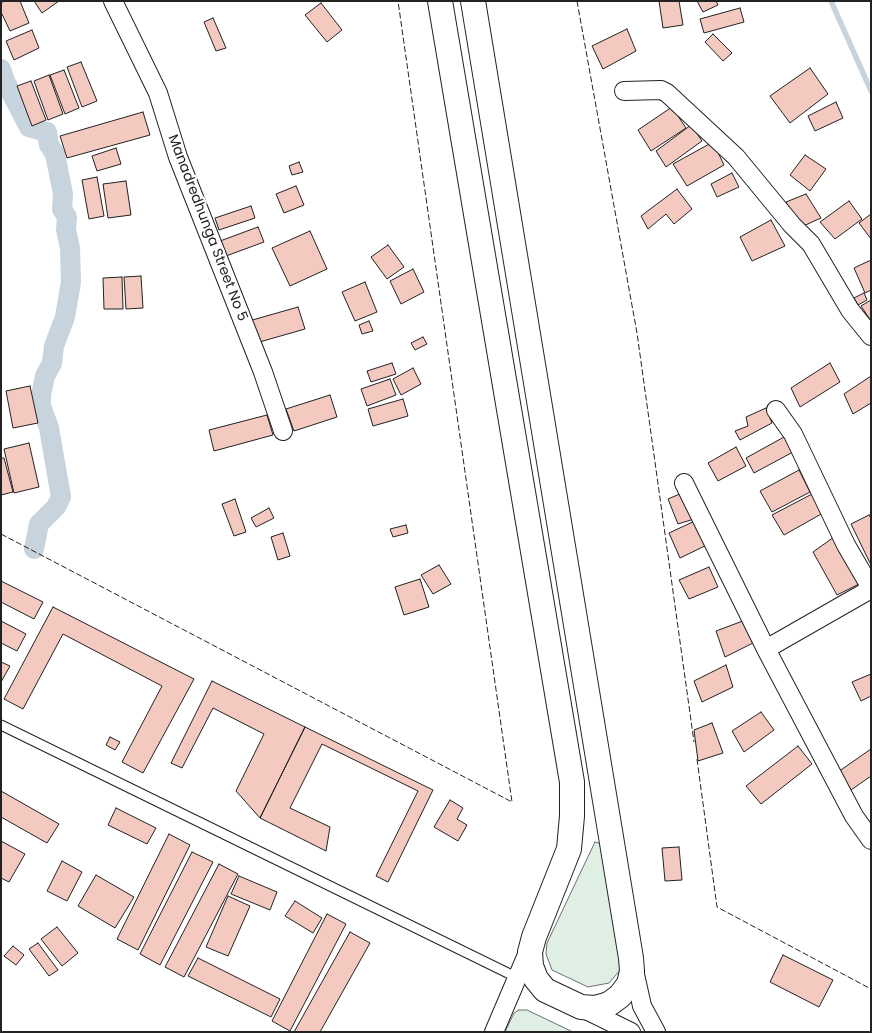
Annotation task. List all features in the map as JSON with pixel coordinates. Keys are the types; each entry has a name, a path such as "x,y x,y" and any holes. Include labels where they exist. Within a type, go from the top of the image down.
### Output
{"street":[{"name":"Manadredhunga Street No 5","path":"113,1 158,93 178,157 263,372 283,431"},
{"path":"440,1 572,782 572,816 569,849 518,978 494,1032"},
{"path":"474,1 632,958 642,1006 656,1032"},
{"path":"624,91 653,89 667,93 736,157 792,225 811,244 846,304 871,336"},
{"path":"766,649 871,588 846,545 794,434 776,410"},
{"path":"684,483 766,649 854,816 871,840"},
{"path":"534,937 530,952 531,966 540,984 562,999 581,1007 595,1008 609,1004 620,996 629,984 632,958"},
{"path":"518,978 631,1032"}],"lane":[{"path":"1,726 518,978"}],"green space":[{"path":"595,842 602,844 622,960 620,970 609,983 588,987 552,970 546,954 547,943"},
{"path":"519,1010 527,1010 573,1032 505,1032 514,1013"}],"building":[{"path":"4,1 20,1 29,23 10,31 1,12 1,3"},
{"path":"34,1 59,1 42,13"},
{"path":"659,1 679,1 683,25 663,28"},
{"path":"697,1 716,1 718,5 703,12"},
{"path":"321,3 342,30 327,42 305,15"},
{"path":"740,8 744,22 704,33 700,19"},
{"path":"213,18 226,48 216,51 204,22"},
{"path":"627,29 636,51 603,69 592,46"},
{"path":"32,30 39,48 14,60 6,41"},
{"path":"713,34 732,53 723,61 705,42"},
{"path":"81,62 97,101 82,107 67,67"},
{"path":"810,68 828,94 790,123 770,96"},
{"path":"64,70 79,108 65,114 50,75"},
{"path":"49,75 63,114 48,120 34,81"},
{"path":"31,81 46,120 32,126 17,86"},
{"path":"836,102 843,118 815,131 808,116"},
{"path":"672,107 686,128 651,151 638,130"},
{"path":"143,112 150,135 67,158 60,136"},
{"path":"691,125 702,141 666,167 656,151"},
{"path":"713,142 724,165 687,186 673,164"},
{"path":"116,148 121,164 97,171 92,156"},
{"path":"805,155 826,169 810,191 790,175"},
{"path":"299,162 303,172 292,175 289,166"},
{"path":"732,173 739,187 717,197 711,184"},
{"path":"97,177 104,216 89,219 82,180"},
{"path":"126,181 131,215 108,218 103,184"},
{"path":"296,186 304,205 284,213 276,194"},
{"path":"677,189 692,209 674,224 666,214 648,229 641,216"},
{"path":"806,194 821,218 801,227 786,202"},
{"path":"849,201 862,219 835,239 820,222"},
{"path":"251,206 255,218 219,230 215,218"},
{"path":"871,214 871,239 859,223"},
{"path":"771,220 785,246 752,261 740,237"},
{"path":"258,227 264,242 226,256 220,241"},
{"path":"310,231 327,269 290,286 272,248"},
{"path":"388,245 404,267 387,279 371,257"},
{"path":"871,260 871,290 865,293 854,268"},
{"path":"413,269 424,292 401,304 390,281"},
{"path":"141,276 143,308 126,309 124,277"},
{"path":"122,277 123,309 104,309 103,278"},
{"path":"365,282 377,312 355,321 342,292"},
{"path":"864,293 867,300 858,305 854,298"},
{"path":"871,300 871,321 861,306"},
{"path":"298,307 305,329 256,343 249,321"},
{"path":"369,321 373,331 362,334 359,325"},
{"path":"423,337 427,344 415,350 411,343"},
{"path":"392,363 396,374 371,382 367,371"},
{"path":"830,363 840,382 800,407 791,388"},
{"path":"413,368 421,384 401,395 393,379"},
{"path":"871,376 871,403 853,414 844,394"},
{"path":"390,379 396,395 367,406 361,389"},
{"path":"30,386 38,423 13,428 6,391"},
{"path":"330,395 337,417 294,431 286,409"},
{"path":"403,399 408,416 373,426 368,409"},
{"path":"766,408 772,423 740,440 735,431 748,426 746,417"},
{"path":"267,415 273,435 214,451 209,430"},
{"path":"784,437 793,452 754,473 746,458"},
{"path":"29,443 39,487 14,493 4,449"},
{"path":"736,447 746,466 718,481 708,463"},
{"path":"1,458 4,458 13,492 1,495"},
{"path":"799,470 810,492 772,512 760,491"},
{"path":"682,493 694,519 678,524 668,499"},
{"path":"812,494 823,513 784,535 772,515"},
{"path":"235,499 246,532 234,536 222,504"},
{"path":"269,508 274,518 256,527 251,518"},
{"path":"869,515 871,518 871,565 851,524"},
{"path":"697,520 709,544 680,558 669,533"},
{"path":"406,525 408,533 393,537 390,529"},
{"path":"283,533 290,556 278,560 271,537"},
{"path":"834,537 859,584 837,595 813,552"},
{"path":"439,565 451,584 433,594 421,575"},
{"path":"709,567 718,587 689,599 679,580"},
{"path":"420,579 429,607 404,615 395,587"},
{"path":"1,581 43,602 34,619 1,602"},
{"path":"53,607 194,679 143,773 122,762 162,686 63,634 23,709 4,699"},
{"path":"748,619 759,640 725,657 716,631"},
{"path":"1,621 26,634 17,651 1,643"},
{"path":"1,662 10,666 1,682"},
{"path":"726,665 733,687 702,702 694,681"},
{"path":"871,674 871,696 861,701 852,682"},
{"path":"212,681 305,727 260,818 236,791 264,734 213,708 182,768 171,763"},
{"path":"761,712 774,730 744,752 732,731"},
{"path":"712,723 723,753 698,761 694,730"},
{"path":"305,727 433,790 388,882 376,876 418,791 322,744 290,808 330,827 326,851 260,818"},
{"path":"110,737 120,742 115,750 106,745"},
{"path":"798,746 812,764 761,804 746,786"},
{"path":"871,749 871,776 851,790 838,772"},
{"path":"1,791 59,824 47,843 1,817"},
{"path":"450,800 463,808 457,819 467,825 458,841 434,827"},
{"path":"116,808 156,828 147,844 108,825"},
{"path":"169,834 190,845 138,950 117,939"},
{"path":"1,841 25,854 9,882 1,878"},
{"path":"679,847 682,880 665,881 662,848"},
{"path":"192,852 213,862 160,965 140,954"},
{"path":"62,861 82,872 67,901 47,891"},
{"path":"219,864 238,874 184,977 165,967"},
{"path":"96,875 134,897 115,928 78,906"},
{"path":"239,876 277,892 270,910 231,894"},
{"path":"228,896 250,906 228,956 206,947"},
{"path":"295,901 322,918 313,933 285,916"},
{"path":"327,914 346,924 290,1031 272,1021"},
{"path":"57,927 78,953 62,966 41,939"},
{"path":"350,932 370,943 320,1032 294,1032"},
{"path":"38,943 58,970 49,976 29,949"},
{"path":"13,946 24,955 16,965 4,956"},
{"path":"783,955 833,980 819,1007 770,982"},
{"path":"198,958 280,999 271,1017 188,976"}],"waterway":[{"path":"831,1 871,91"},
{"path":"1,69 5,81 29,127 47,132 49,145 55,154 63,194 62,209 67,217 66,230 70,248 71,282 65,317 54,346 52,363 45,376 41,395 41,406 49,428 61,497 56,507 39,524 34,549"}],"fence":[{"path":"1,534 512,802 398,1"},
{"path":"577,1 637,333 694,742"},
{"path":"697,759 717,907 871,989"}]}
